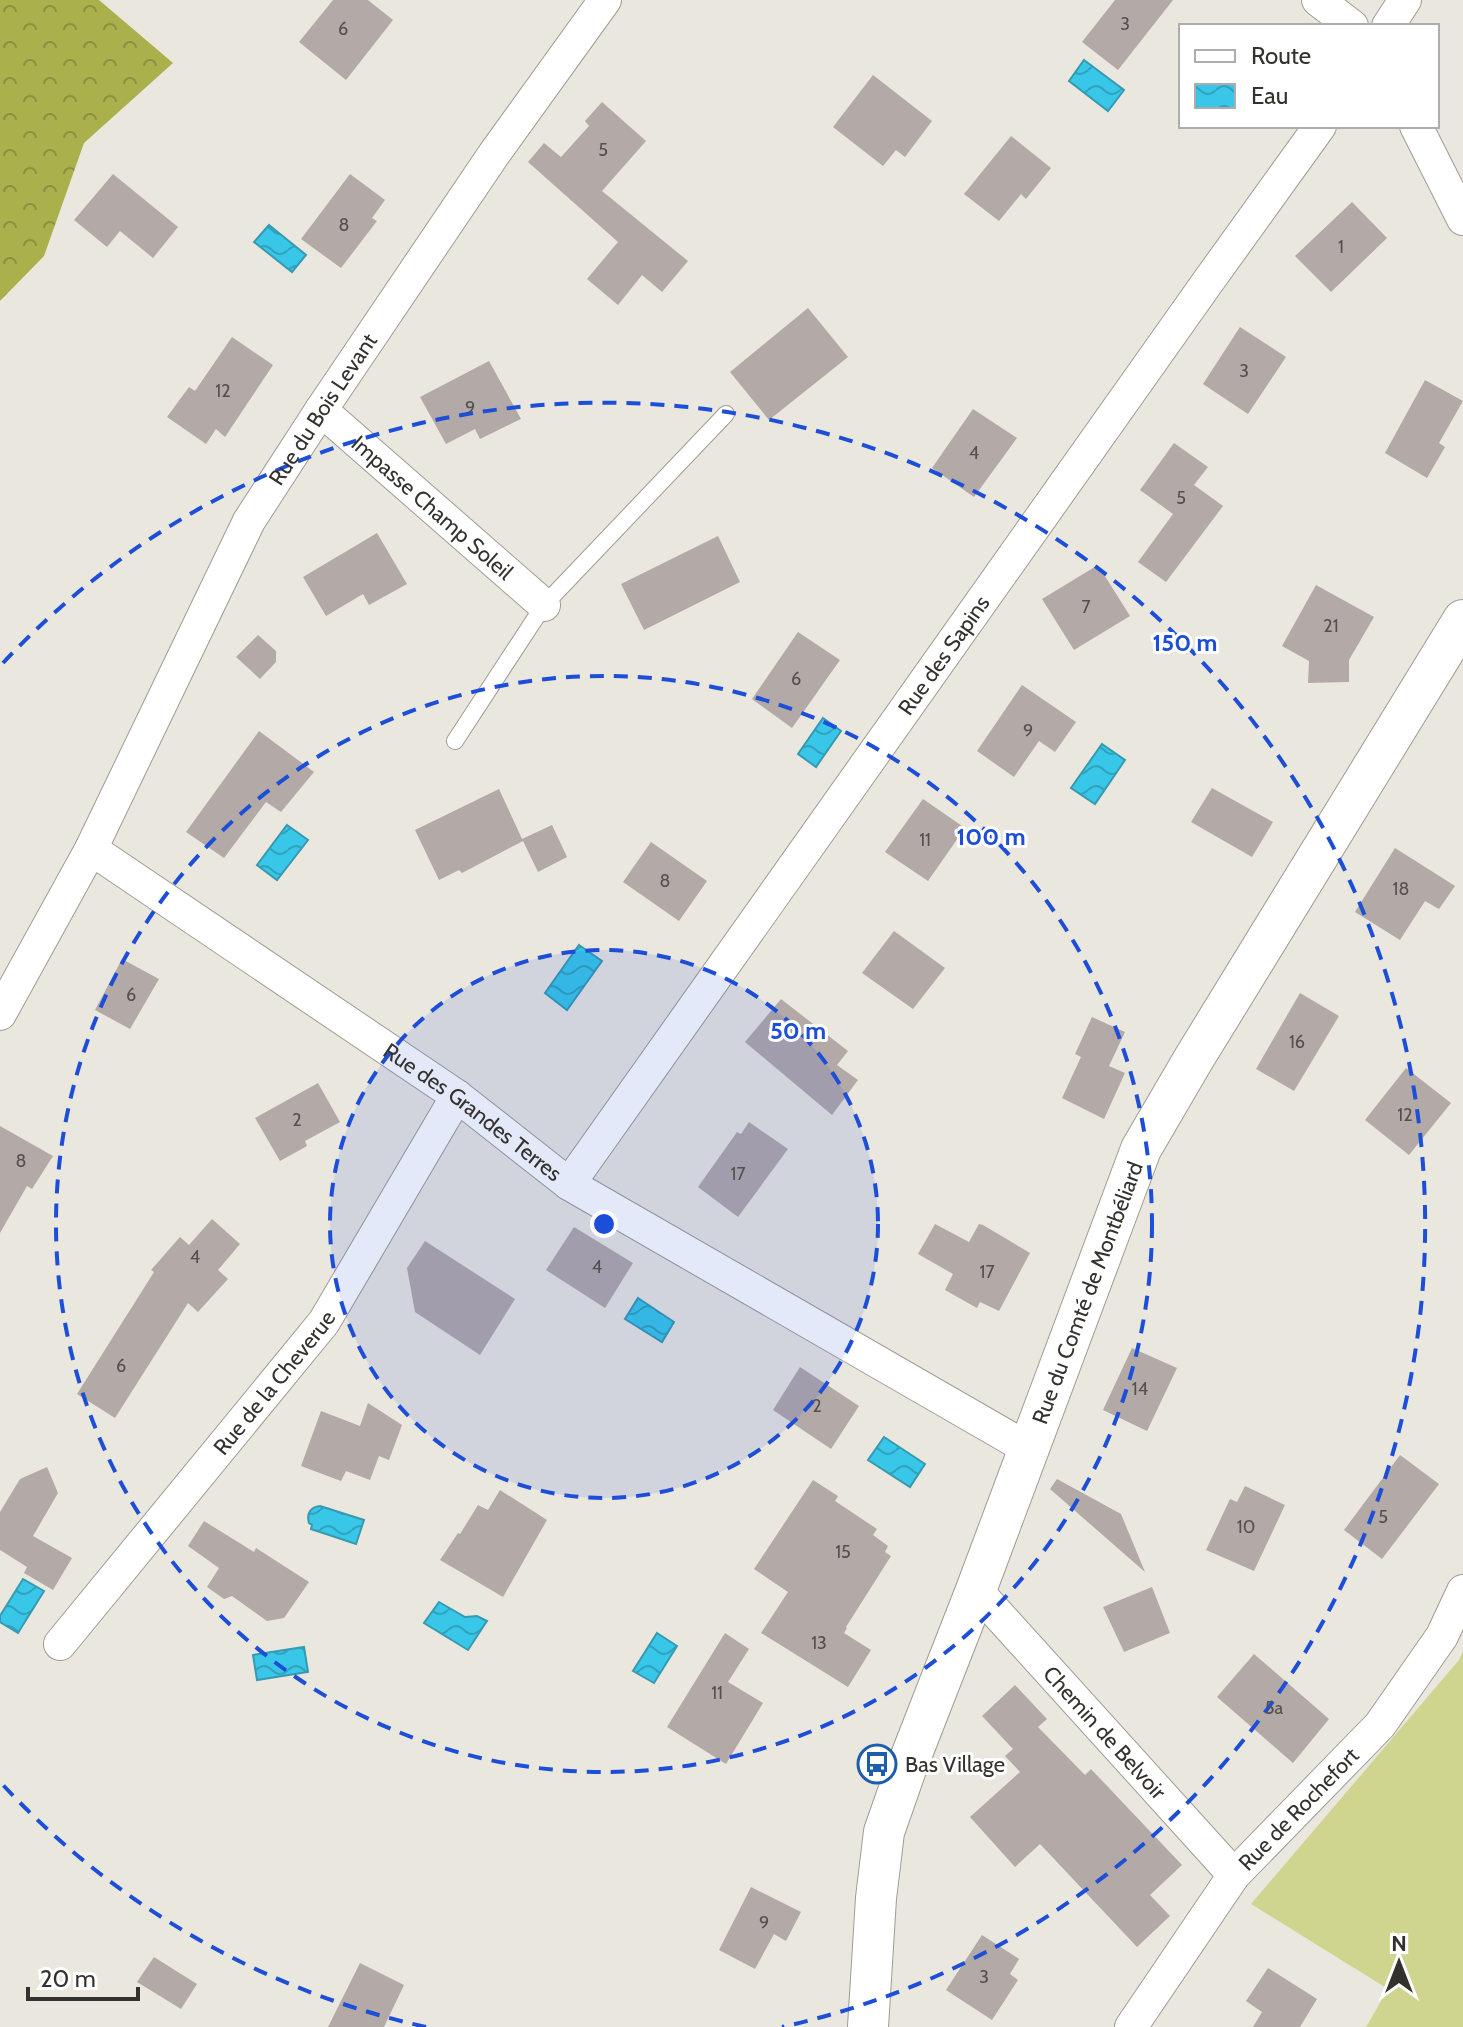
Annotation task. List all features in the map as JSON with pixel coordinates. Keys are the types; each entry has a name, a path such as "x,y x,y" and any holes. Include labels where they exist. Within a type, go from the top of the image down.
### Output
{"street":[{"name":"Rue du Bois Levant","path":"91,849 249,521 494,154 605,0"},
{"path":"1318,0 1349,24"},
{"path":"1389,24 1405,0"},
{"name":"Rue des Sapins","path":"569,1184 1319,128"},
{"path":"1417,128 1463,219"},
{"name":"Impasse Champ Soleil","path":"321,410 544,605"},
{"name":"Rue du Comté de Montbéliard","path":"868,2027 876,1898 884,1832 1141,1149 1463,620"},
{"path":"0,1014 91,849"},
{"name":"Rue des Grandes Terres","path":"91,849 457,1096 569,1184 1029,1449"},
{"name":"Rue de la Cheverue","path":"60,1644 324,1322 457,1096"},
{"name":"Chemin de Belvoir","path":"976,1590 1234,1875"},
{"name":"Rue de Rochefort","path":"1131,2027 1234,1875 1380,1725 1442,1636 1463,1591"}],"lane":[{"path":"455,741 544,605 726,414"}],"green space":[{"path":"0,0 99,0 173,63 84,143 44,256 0,301"},
{"path":"1463,1651 1463,2027 1366,2027 1388,1989 1251,1904 1459,1660"}],"water":[{"path":"1084,60 1124,90 1108,111 1069,81"},
{"path":"269,225 306,255 292,272 254,242"},
{"path":"823,718 841,731 816,767 798,754"},
{"path":"1102,744 1125,760 1095,804 1071,788"},
{"path":"287,825 308,840 277,880 257,865"},
{"path":"579,945 602,961 567,1010 545,993"},
{"path":"638,1298 674,1322 662,1342 625,1319"},
{"path":"884,1437 925,1464 910,1487 868,1460"},
{"path":"320,1506 364,1520 356,1544 311,1529 309,1513"},
{"path":"23,1579 44,1591 18,1633 0,1622 0,1616"},
{"path":"439,1602 465,1617 477,1616 487,1621 468,1650 424,1623"},
{"path":"657,1633 677,1646 654,1683 633,1671"},
{"path":"304,1647 308,1672 257,1680 253,1655"}],"building":[{"path":"333,0 368,0 393,20 346,80 299,42"},
{"path":"1115,0 1173,0 1118,70 1082,42"},
{"path":"873,75 932,121 905,157 896,150 883,166 833,127"},
{"path":"602,102 646,141 602,191 688,261 662,292 642,275 618,305 587,279 618,242 528,162 544,143 561,157 589,126 585,121"},
{"path":"1011,136 1051,168 1026,199 1021,194 999,221 964,194"},
{"path":"113,174 178,227 153,258 120,231 107,247 74,220"},
{"path":"350,174 385,200 372,218 377,221 341,268 301,239"},
{"path":"1352,202 1387,238 1331,292 1295,256"},
{"path":"808,308 848,357 769,420 730,372"},
{"path":"1240,327 1286,357 1248,414 1203,384"},
{"path":"232,337 273,365 225,437 216,429 206,444 167,417 189,387 195,391"},
{"path":"489,361 521,419 480,439 475,429 446,444 420,397"},
{"path":"1425,380 1463,401 1439,443 1445,447 1427,478 1385,453"},
{"path":"973,409 1017,438 974,497 932,468"},
{"path":"1174,443 1208,467 1194,485 1223,506 1166,582 1138,562 1173,514 1140,490"},
{"path":"377,533 407,584 369,605 363,594 326,616 303,577"},
{"path":"718,536 740,582 644,630 621,584"},
{"path":"1098,565 1130,616 1074,650 1042,599"},
{"path":"1316,585 1374,617 1349,660 1349,682 1308,683 1309,661 1282,646"},
{"path":"798,632 840,660 792,728 752,699"},
{"path":"258,635 276,651 276,662 260,679 236,657"},
{"path":"1022,685 1076,722 1055,752 1039,741 1014,777 977,751"},
{"path":"259,731 314,772 281,812 266,802 224,858 186,832"},
{"path":"1212,788 1273,822 1252,857 1191,822"},
{"path":"499,789 523,841 462,873 459,870 439,880 415,830"},
{"path":"923,799 965,828 928,881 885,852"},
{"path":"552,825 567,857 538,872 522,839"},
{"path":"651,842 707,881 679,921 623,882"},
{"path":"1395,848 1455,886 1439,909 1425,901 1400,940 1355,912"},
{"path":"894,931 945,968 913,1009 862,973"},
{"path":"122,959 159,979 130,1029 95,1010"},
{"path":"1300,993 1339,1016 1294,1091 1256,1069"},
{"path":"781,999 848,1051 837,1065 858,1080 832,1115 745,1042"},
{"path":"1092,1017 1125,1032 1109,1066 1125,1073 1104,1119 1062,1098 1081,1057 1075,1054"},
{"path":"1406,1068 1451,1103 1409,1155 1365,1120"},
{"path":"318,1083 340,1122 305,1141 307,1146 280,1161 255,1118"},
{"path":"749,1122 788,1149 738,1217 698,1187 737,1132 741,1134"},
{"path":"0,1126 53,1156 32,1189 27,1186 0,1233"},
{"path":"212,1219 240,1244 218,1270 228,1279 198,1312 188,1303 115,1418 77,1394 154,1272 151,1270 180,1237 189,1245"},
{"path":"935,1224 969,1242 979,1224 983,1225 1030,1253 999,1311 980,1302 977,1308 945,1290 953,1274 918,1254"},
{"path":"574,1227 633,1263 605,1308 546,1270"},
{"path":"425,1241 515,1299 480,1355 415,1312 407,1268"},
{"path":"1132,1348 1177,1368 1147,1431 1103,1410"},
{"path":"800,1367 859,1406 831,1449 773,1410"},
{"path":"368,1403 402,1425 389,1460 379,1456 370,1480 346,1471 341,1481 301,1466 321,1411 360,1426"},
{"path":"1400,1455 1439,1484 1382,1559 1344,1530"},
{"path":"47,1467 58,1493 33,1536 72,1558 53,1590 24,1573 27,1567 0,1550 0,1512 20,1479"},
{"path":"1057,1479 1121,1514 1145,1572 1050,1489"},
{"path":"813,1480 838,1496 835,1501 877,1529 873,1535 888,1546 885,1552 891,1556 844,1633 871,1650 848,1687 761,1633 788,1592 754,1569"},
{"path":"1245,1486 1285,1505 1254,1571 1206,1550 1230,1499 1237,1502"},
{"path":"500,1490 547,1520 503,1597 440,1560 478,1505 488,1510"},
{"path":"204,1521 254,1552 256,1548 309,1582 284,1618 267,1621 232,1596 224,1599 207,1587 219,1568 188,1546"},
{"path":"1152,1587 1170,1633 1124,1652 1103,1607"},
{"path":"725,1633 749,1649 728,1682 763,1703 726,1764 667,1727"},
{"path":"1254,1654 1329,1719 1293,1763 1217,1697"},
{"path":"1015,1685 1047,1719 1038,1727 1085,1775 1091,1769 1182,1865 1150,1895 1170,1916 1137,1947 1040,1844 1015,1867 970,1817 1020,1772 1005,1756 1013,1749 982,1716"},
{"path":"751,1887 801,1912 786,1941 774,1934 755,1969 719,1950"},
{"path":"982,1935 1019,1959 1010,1974 1018,1980 992,2020 946,1990"},
{"path":"154,1957 197,1984 181,2009 137,1982"},
{"path":"360,1963 404,1985 384,2027 328,2027"},
{"path":"1268,1968 1317,1999 1300,2027 1253,2027 1262,2012 1246,2001"}],"place":[{"name":"Bas Village","path":"877,1764"}]}
